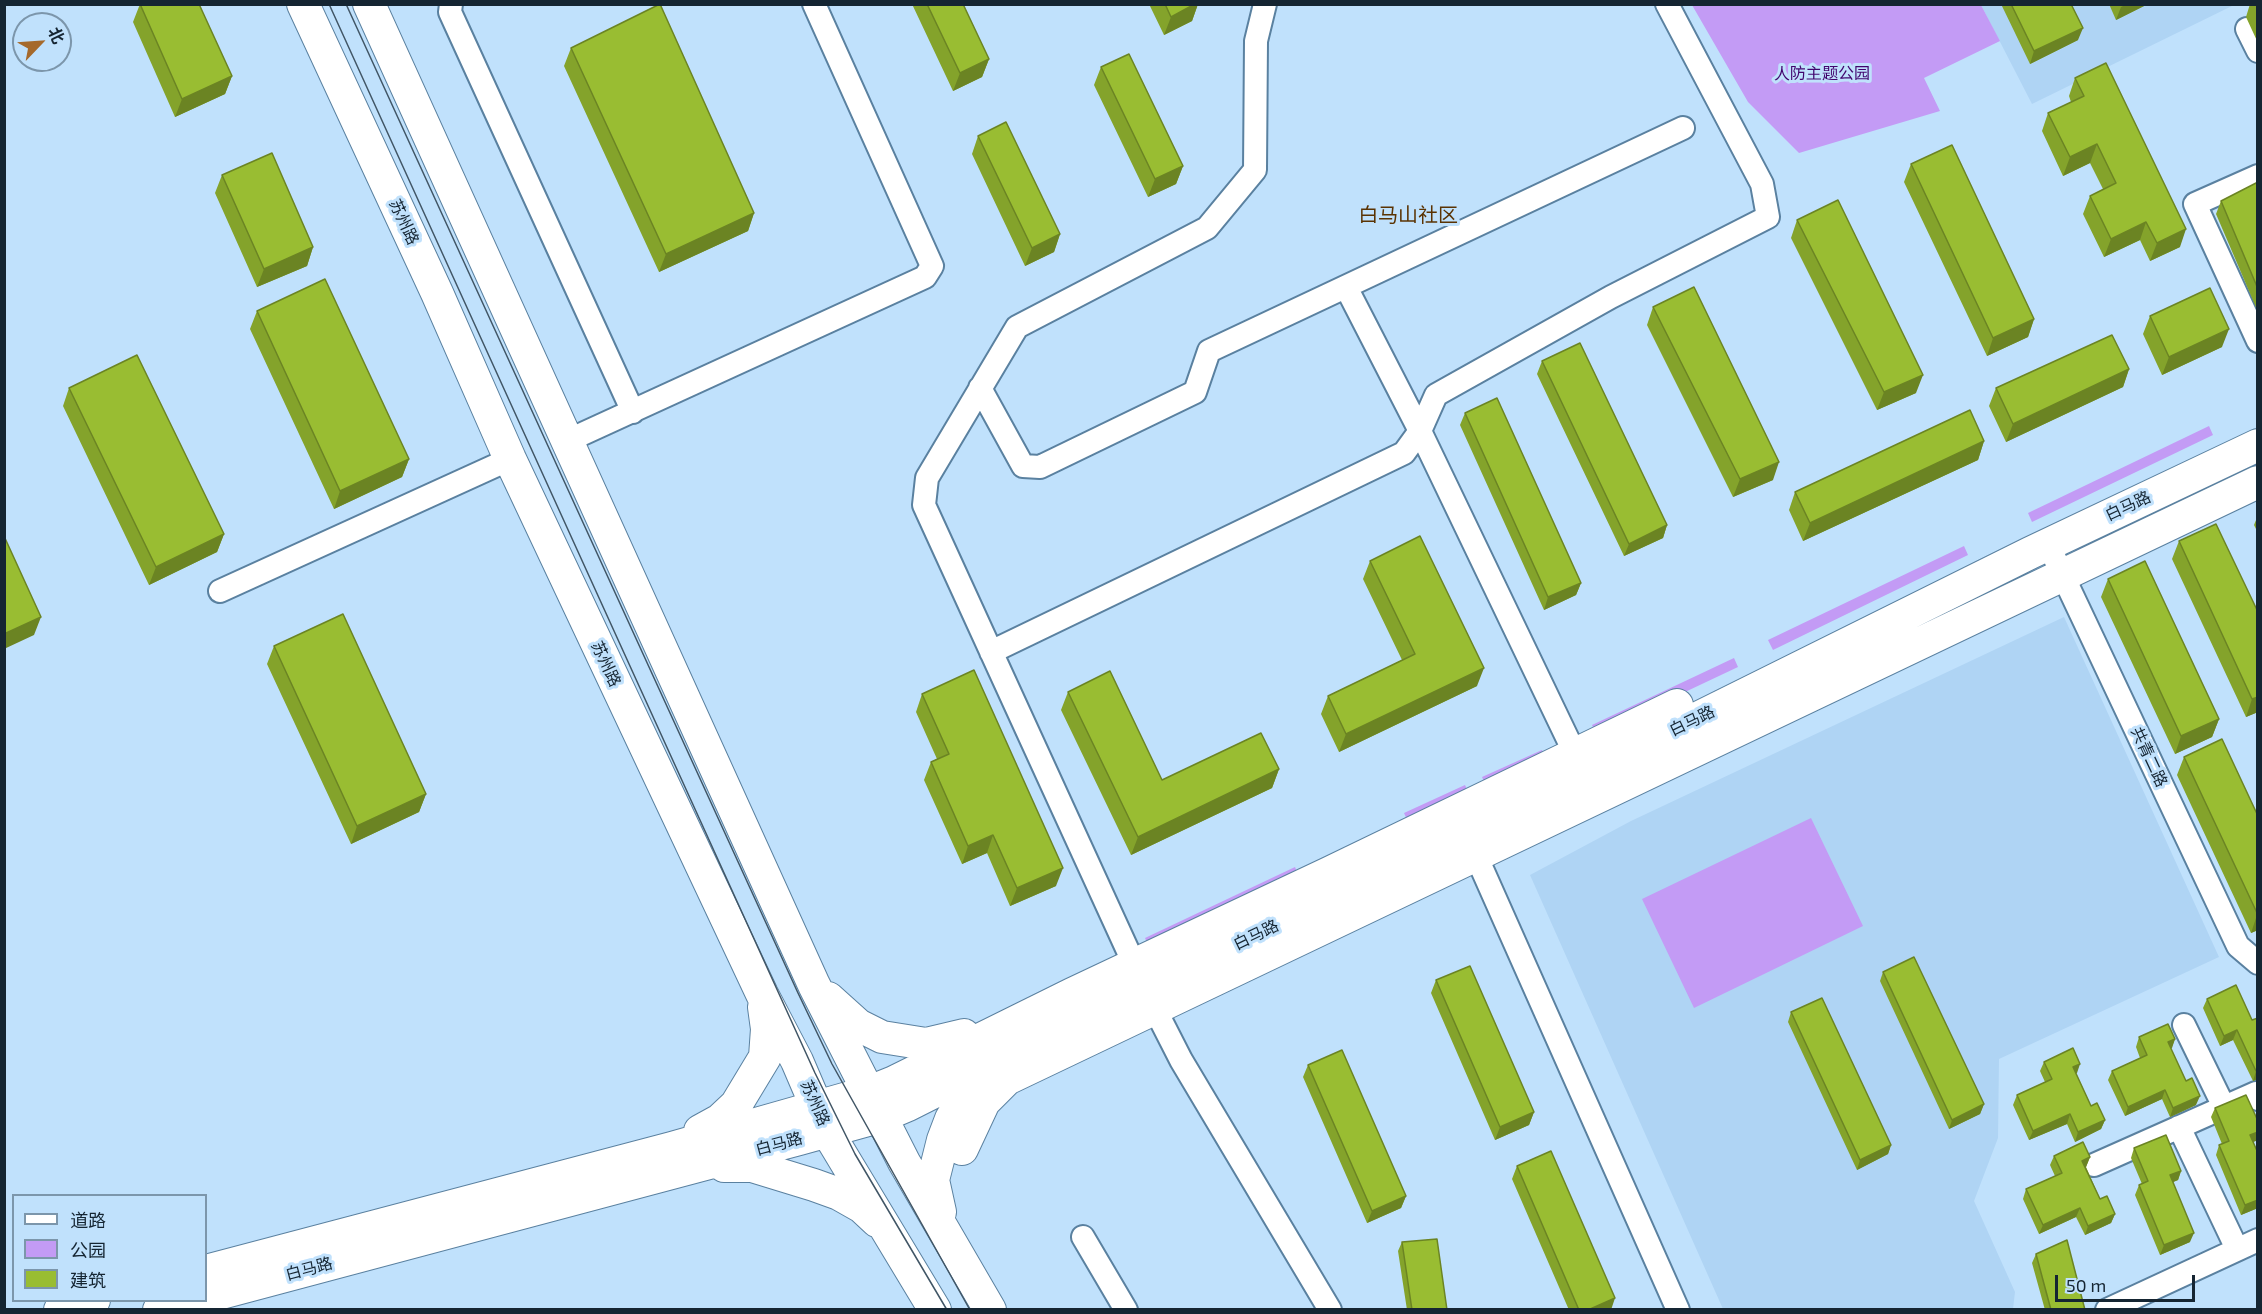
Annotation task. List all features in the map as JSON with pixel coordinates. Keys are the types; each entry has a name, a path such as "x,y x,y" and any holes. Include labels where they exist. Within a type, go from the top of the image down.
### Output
{"street":[{"name":"苏州路","path":"303,4 437,293 510,459 822,1118 935,1310"},
{"path":"369,4 814,985 904,1162 944,1227 961,1262 990,1310"},
{"path":"451,4 450,12 633,412"},
{"path":"567,441 925,277 932,266 814,4"},
{"path":"1134,964 924,505 927,478 1017,327 1207,228 1255,170 1256,41 1265,4"},
{"path":"991,652 1404,453 1420,431 1436,395 1611,297 1768,217 1762,184 1667,4"},
{"path":"2247,29 2258,51"},
{"path":"980,388 1023,466 1040,467 1195,392 1209,351 1683,128"},
{"path":"2258,176 2195,204 2258,341"},
{"path":"1346,287 1420,431 1575,754"},
{"name":"白马路","path":"875,1104 894,1082 997,1031 2258,423"},
{"name":"白马路","path":"207,1297 822,1118 875,1104 908,1105 1029,1044 1471,844 2048,544 2258,445"},
{"path":"220,591 510,459"},
{"path":"962,1149 984,1102 1007,1079 1155,1010 1471,844 2063,575 2258,482"},
{"name":"共青二路","path":"2048,544 2238,946 2258,963"},
{"path":"1471,844 1678,1310"},
{"path":"814,985 858,1025 882,1037 926,1044 970,1034 997,1031"},
{"path":"675,1159 736,1105 765,1057 767,1029 762,994"},
{"path":"1155,1010 1181,1060 1330,1310"},
{"path":"2184,1025 2224,1107"},
{"path":"944,1227 933,1180 951,1119 963,1099 981,1077 1029,1044"},
{"path":"2094,1165 2256,1093 2258,1099"},
{"path":"2180,1127 2236,1249"},
{"path":"675,1159 715,1166 752,1166 814,1185 839,1194 862,1207 892,1236"},
{"name":"白马路","path":"207,1271 675,1159"},
{"path":"1083,1237 1126,1310"},
{"path":"2107,1310 2107,1308 2258,1240"},
{"path":"60,1310 87,1302"},
{"path":"159,1310 186,1302"}],"shaded area":[{"path":"1981,5 2234,5 2032,104"},
{"path":"2064,617 2219,957 1999,1059 1998,1138 1974,1201 2015,1292 2013,1309 1723,1309 1530,875 1631,821"}],"green space":[{"name":"人防主题公园","path":"1692,5 1981,5 2000,41 1924,78 1940,111 1799,153 1748,102"},
{"path":"2209,426 2213,435 2032,522 2028,513"},
{"path":"2257,458 2257,470 2078,556 2073,547"},
{"path":"1964,546 1968,555 1773,650 1768,640"},
{"path":"1734,658 1738,667 1596,734 1592,725"},
{"path":"1542,750 1546,758 1486,786 1482,777"},
{"path":"1465,785 1469,794 1408,822 1404,813"},
{"path":"1811,818 1863,926 1694,1008 1642,899"},
{"path":"1295,867 1299,877 1149,947 1145,938"}],"building":[{"path":"140,4 199,4 232,76 182,99"},
{"path":"660,4 754,213 666,254 571,48"},
{"path":"927,4 963,4 989,59 960,73"},
{"path":"1165,4 1195,4 1171,17"},
{"path":"2011,4 2071,4 2083,28 2034,51"},
{"path":"1129,54 1183,166 1155,179 1101,67"},
{"path":"2106,63 2186,229 2157,243 2146,222 2111,239 2090,196 2116,183 2097,144 2070,157 2048,113 2084,96 2075,78"},
{"path":"1006,122 1060,234 1032,248 978,136"},
{"path":"1952,145 2034,319 1993,338 1911,164"},
{"path":"272,153 313,247 264,269 222,175"},
{"path":"2258,182 2258,289 2221,201"},
{"path":"1838,200 1923,375 1884,392 1797,220"},
{"path":"325,279 409,459 340,491 257,311"},
{"path":"1694,287 1779,462 1740,479 1653,307"},
{"path":"2210,288 2229,329 2169,357 2150,316"},
{"path":"2112,335 2129,369 2013,424 1996,388"},
{"path":"1580,343 1667,525 1629,544 1542,361"},
{"path":"137,355 224,534 156,567 69,388"},
{"path":"1497,398 1581,583 1548,597 1465,413"},
{"path":"1970,410 1984,441 1810,523 1795,492"},
{"path":"2216,524 2258,612 2258,697 2252,699 2179,541"},
{"path":"4,536 41,617 4,634"},
{"path":"1420,536 1484,668 1346,734 1328,696 1415,654 1370,561"},
{"path":"2145,561 2219,719 2181,736 2108,579"},
{"path":"343,614 426,794 357,826 274,646"},
{"path":"974,670 1063,868 1017,888 993,835 968,846 931,762 949,754 922,694"},
{"path":"1110,671 1162,780 1261,733 1279,769 1138,837 1068,692"},
{"path":"2222,739 2258,816 2258,915 2184,757"},
{"path":"1914,957 1984,1104 1952,1120 1883,972"},
{"path":"1470,966 1534,1112 1500,1127 1436,980"},
{"path":"2236,985 2252,1020 2258,1018 2258,1071 2237,1030 2224,1036 2207,999"},
{"path":"1822,998 1891,1145 1860,1160 1791,1012"},
{"path":"2168,1024 2175,1039 2168,1042 2186,1081 2192,1078 2200,1096 2173,1108 2165,1090 2128,1107 2112,1071 2147,1055 2139,1037"},
{"path":"2073,1048 2080,1064 2073,1067 2091,1106 2097,1103 2105,1120 2078,1132 2070,1114 2033,1131 2017,1095 2052,1079 2044,1062"},
{"path":"1342,1050 1406,1196 1372,1211 1308,1065"},
{"path":"2246,1095 2258,1121 2258,1132 2250,1135 2258,1153 2258,1200 2245,1205 2219,1145 2229,1141 2215,1108"},
{"path":"2166,1135 2181,1171 2170,1175 2194,1233 2164,1245 2139,1185 2148,1181 2134,1148"},
{"path":"2083,1142 2090,1157 2082,1161 2100,1199 2107,1196 2115,1214 2088,1226 2080,1208 2043,1225 2026,1189 2062,1173 2054,1156"},
{"path":"1551,1151 1615,1298 1588,1310 1579,1310 1517,1166"},
{"path":"1437,1239 1447,1310 1412,1310 1402,1242"},
{"path":"2067,1240 2085,1310 2051,1310 2036,1254"}],"tram line":[{"path":"329,4 815,1073 855,1154 947,1310"},
{"path":"346,4 798,993 832,1064 970,1310"}],"district":[{"name":"白马山社区","path":"1408,215"}]}
